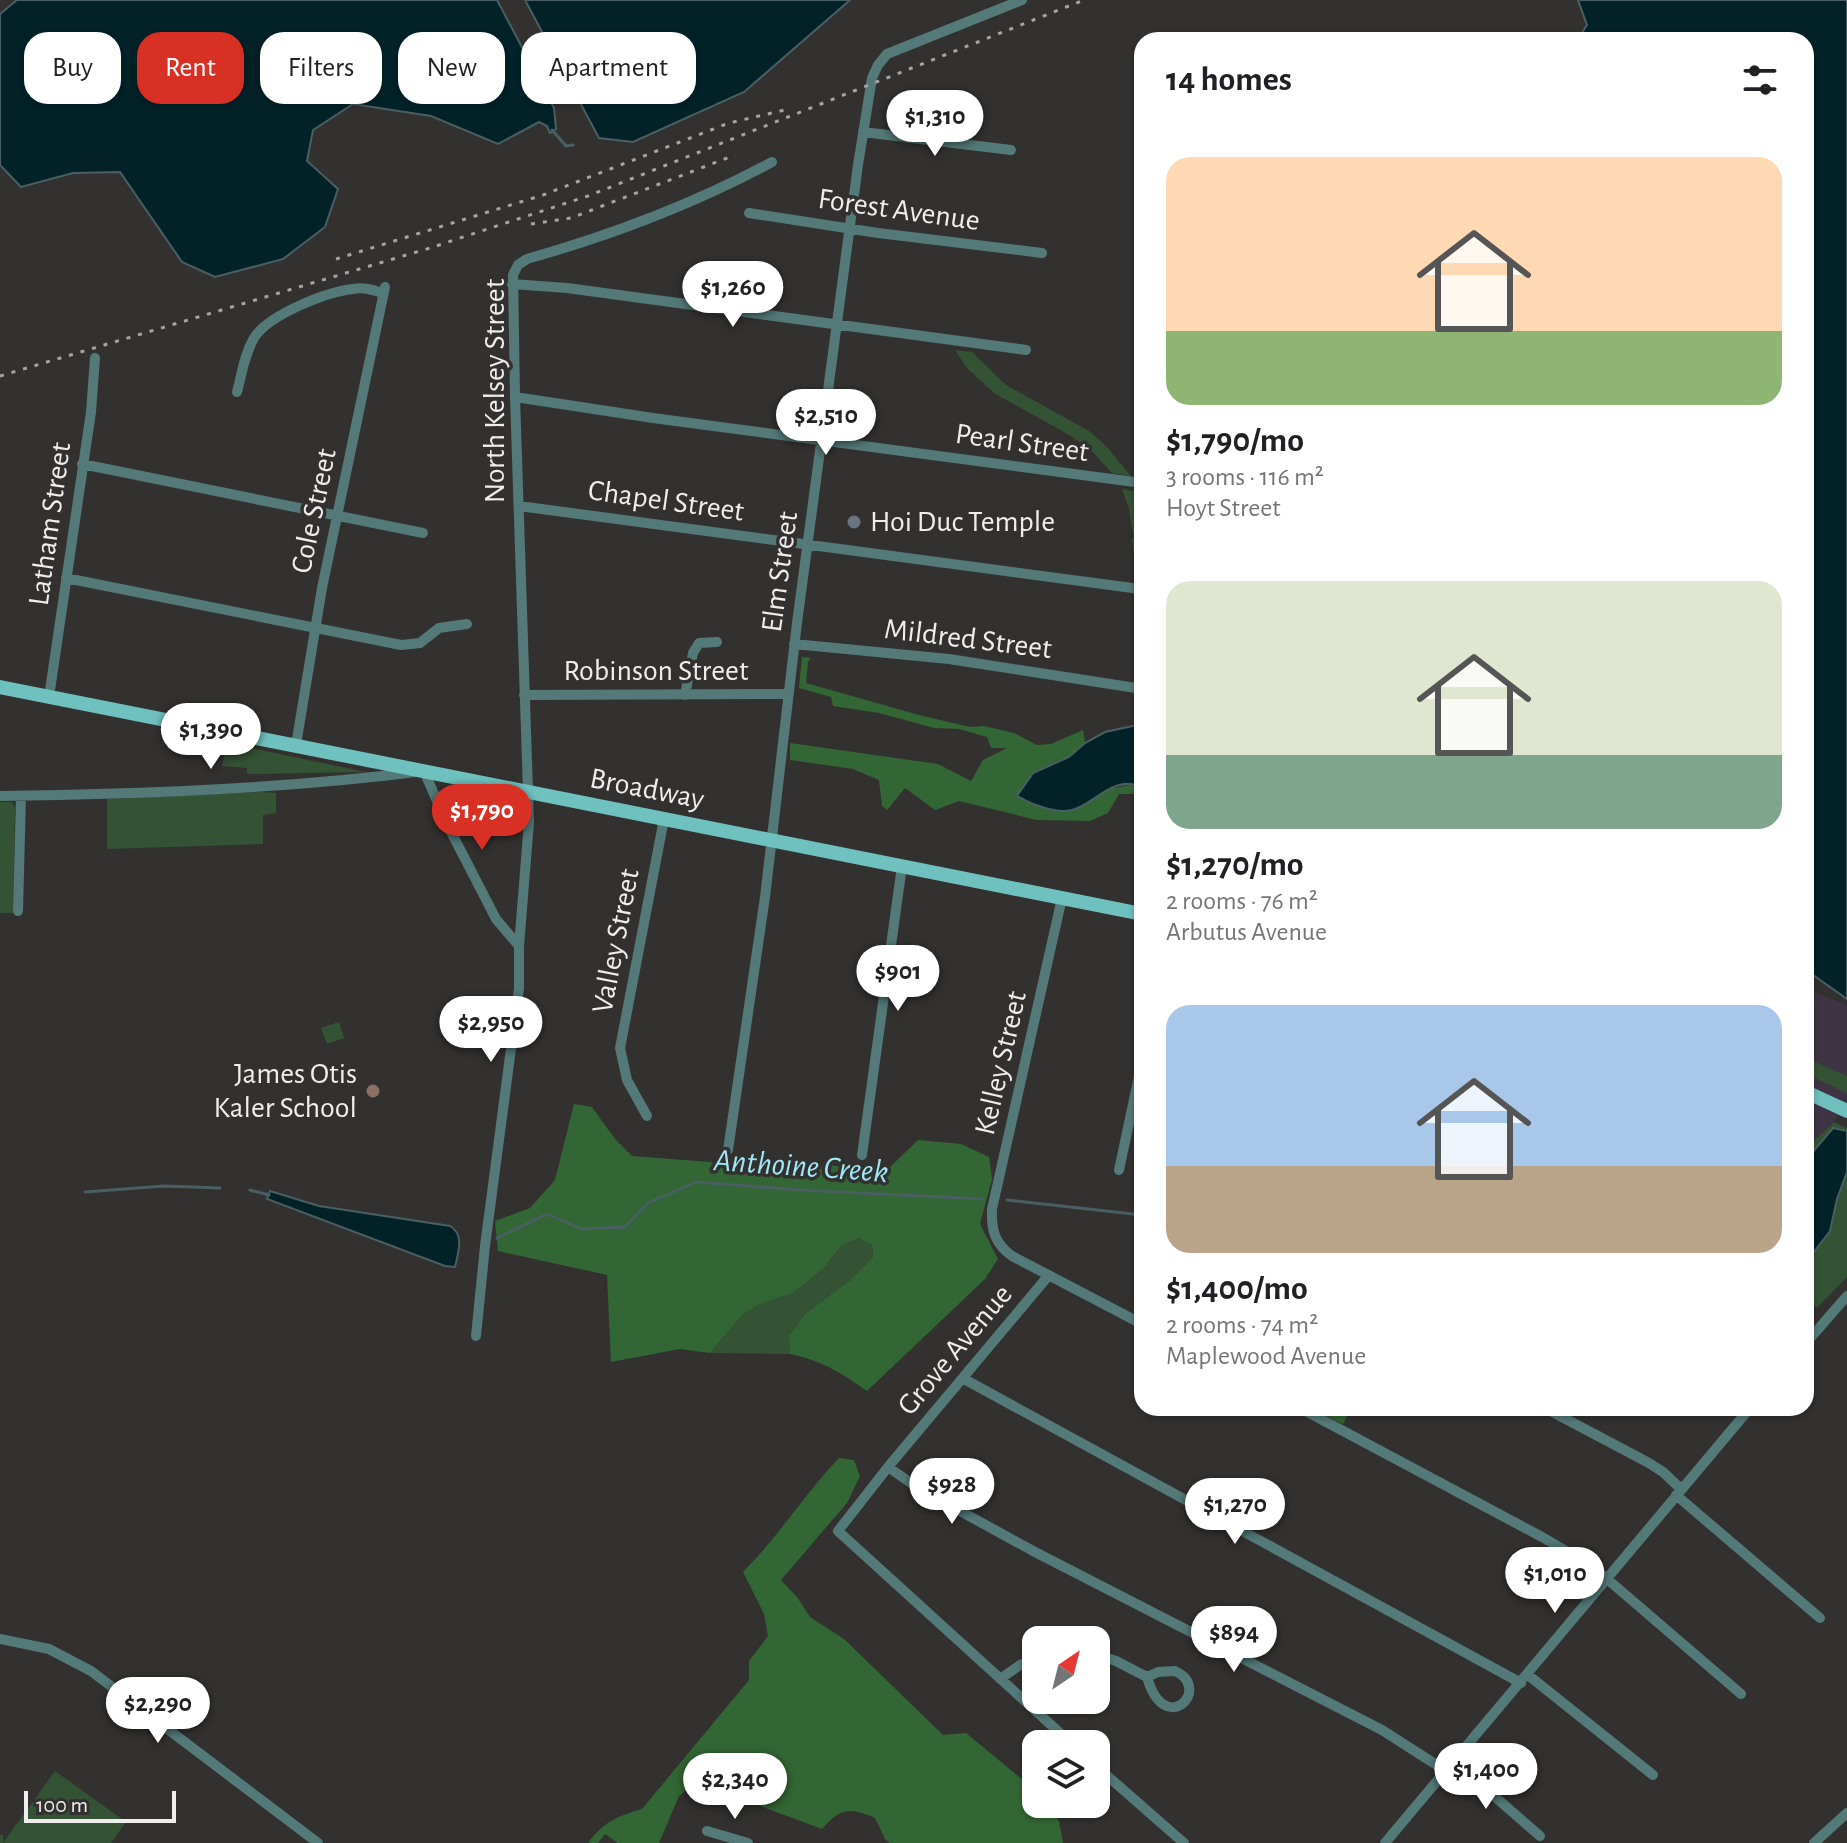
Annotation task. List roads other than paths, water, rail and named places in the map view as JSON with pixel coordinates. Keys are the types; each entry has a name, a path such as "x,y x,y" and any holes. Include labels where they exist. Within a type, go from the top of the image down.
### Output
{"main road":[{"name":"Broadway","path":"0,687 1134,912"},
{"path":"1814,1096 1847,1111"}],"street":[{"name":"Elm Street","path":"728,1150 765,897 794,644 872,78 887,54 1022,0"},
{"path":"863,132 1011,150"},
{"name":"North Kelsey Street","path":"476,1336 488,1215 519,988 519,946 529,822 512,284 518,265 527,259 620,230 697,200 772,162"},
{"name":"Forest Avenue","path":"749,213 1042,253"},
{"path":"512,284 567,288 1026,350"},
{"name":"Cole Street","path":"237,392 255,336 275,317 350,289 384,290 316,627 296,745"},
{"name":"Latham Street","path":"49,697 95,358"},
{"name":"Pearl Street","path":"515,397 1134,482"},
{"path":"82,464 423,533"},
{"name":"Chapel Street","path":"519,506 1134,588"},
{"path":"66,578 407,645 420,643 439,628 467,624"},
{"path":"685,695 693,653 699,643 717,642"},
{"name":"Mildred Street","path":"794,644 949,659 1134,688"},
{"name":"Robinson Street","path":"524,695 788,694"},
{"path":"0,796 260,787 341,782 424,771 489,906 519,946"},
{"path":"18,911 21,796"},
{"name":"Valley Street","path":"647,1116 627,1080 620,1048 664,819"},
{"path":"862,1155 902,866"},
{"name":"Kelley Street","path":"1049,1275 1012,1256 995,1238 992,1209 1062,898"},
{"path":"1119,1170 1134,1100"},
{"path":"1049,1275 1134,1320"},
{"name":"Grove Avenue","path":"1000,1679 838,1531 1049,1275"},
{"path":"1814,1334 1847,1296"},
{"path":"964,1379 1525,1679 1653,1775"},
{"path":"1315,1416 1542,1537 1608,1577 1741,1694"},
{"path":"1560,1416 1663,1472 1679,1492 1820,1618"},
{"path":"1385,1843 1743,1416"},
{"path":"888,1467 918,1488 1035,1552 1374,1726 1446,1771"},
{"path":"0,1639 49,1649 83,1666 318,1843"},
{"path":"1110,1659 1147,1677 1160,1704 1167,1708 1177,1708 1186,1701 1190,1690 1183,1674 1158,1672 1147,1677"},
{"path":"1022,1664 1000,1679 1056,1730"},
{"path":"1454,1761 1540,1836"},
{"path":"1110,1778 1184,1843"},
{"path":"1814,1843 1847,1813"},
{"path":"707,1831 748,1843"}],"water":[{"path":"17,0 497,0 521,45 521,104 552,104 556,129 550,133 547,126 539,122 498,144 431,116 353,104 313,130 307,161 338,189 325,227 283,259 215,277 182,262 120,172 73,173 21,187 0,165 0,14"},
{"path":"525,0 850,0 744,92 633,142 599,138 581,104 696,104 696,32 542,32"},
{"path":"1578,0 1847,0 1847,999 1814,976 1814,32 1582,32 1587,25"},
{"path":"1134,726 1134,785 1113,787 1080,807 1065,811 1043,808 1017,796 1033,773 1069,757 1105,732"},
{"path":"1833,1128 1847,1131 1847,1172 1830,1231 1814,1252 1814,1151"},
{"path":"270,1191 319,1206 450,1226 459,1239 455,1267 445,1266 267,1199"}],"waterway":[{"path":"552,130 566,146 573,145"},
{"name":"Anthoine Creek","path":"497,1238 547,1214 581,1229 625,1227 648,1203 696,1182 982,1199"},
{"name":"Anthoine Creek","path":"85,1192 164,1186 220,1188"},
{"name":"Anthoine Creek","path":"250,1190 269,1195"},
{"name":"Anthoine Creek","path":"1007,1200 1134,1214"}],"railway":[{"path":"0,376 430,248 588,196 1084,0"},
{"path":"336,259 543,195 729,123 789,109"},
{"path":"531,224 571,218 735,155"}],"place":[{"name":"Hoi Duc Temple","path":"854,522"},
{"name":"James Otis Kaler School","path":"373,1091"}]}
